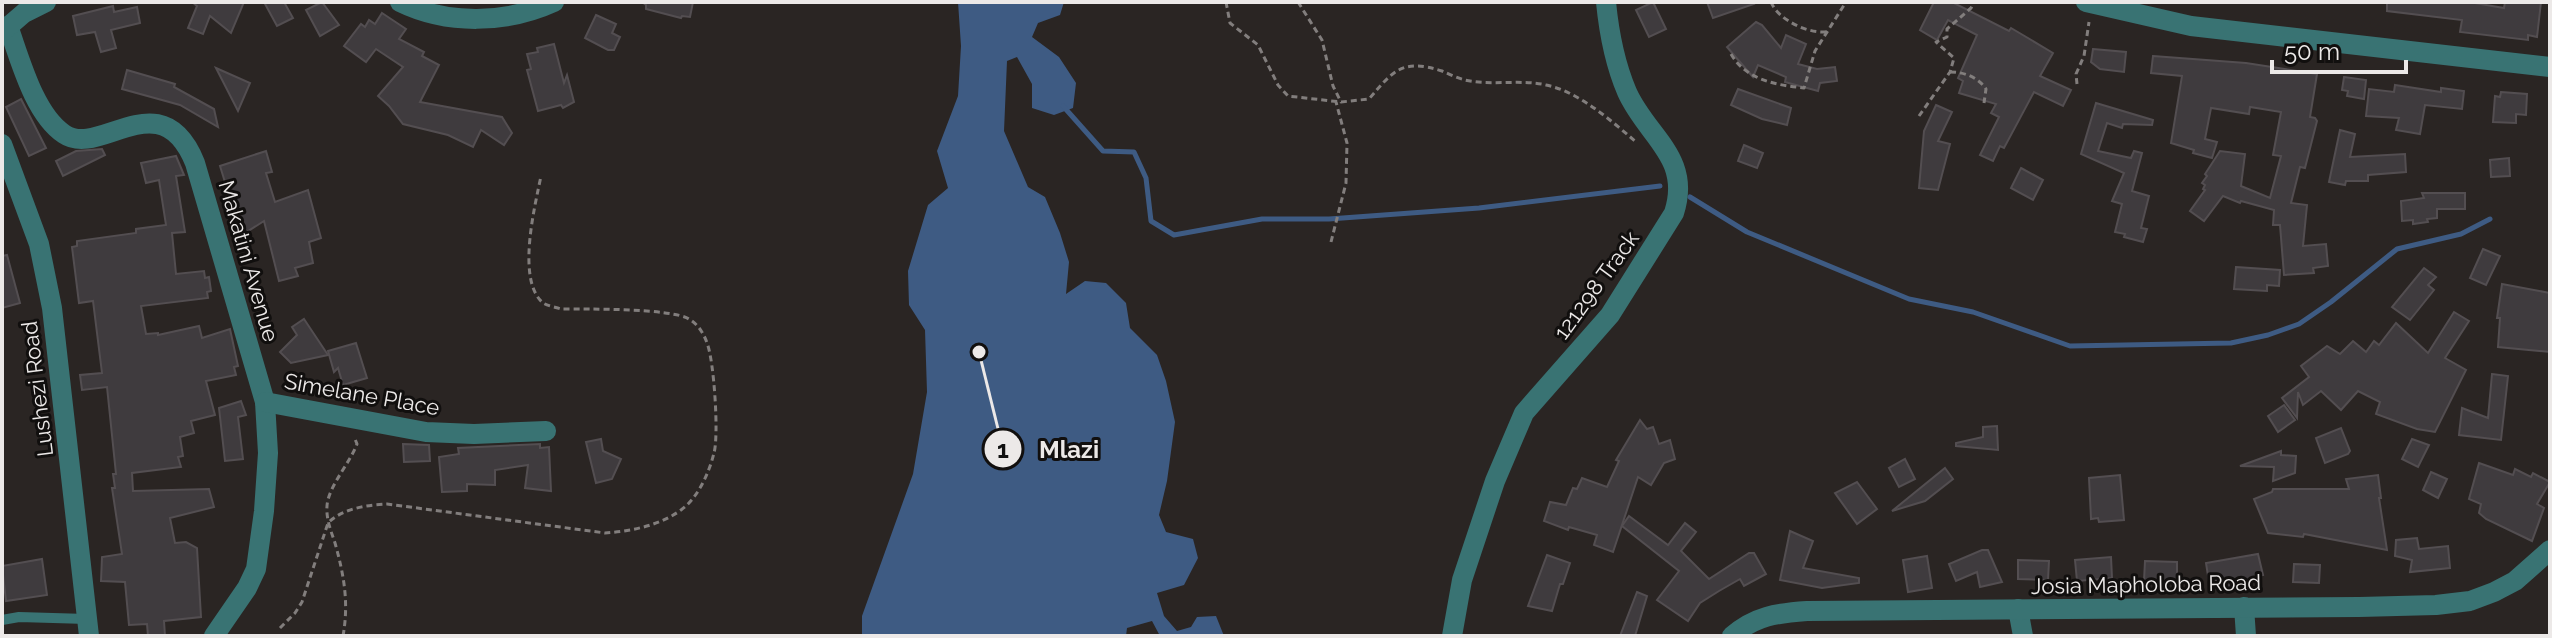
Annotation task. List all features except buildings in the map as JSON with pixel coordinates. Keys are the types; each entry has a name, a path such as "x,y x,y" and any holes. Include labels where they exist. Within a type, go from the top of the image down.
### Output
{"street":[{"path":"5,29 24,13 46,2"},
{"path":"400,2 417,10 451,18 513,15 554,2"},
{"name":"121298 Track","path":"1452,636 1462,580 1495,481 1524,413 1610,315 1674,213 1679,200 1680,184 1666,148 1638,110 1619,70 1606,2"},
{"path":"2086,2 2191,26 2550,67"},
{"name":"Makatini Avenue","path":"5,29 35,96 55,127 66,136 84,140 124,126 153,125 169,129 189,149 265,402 268,453 256,569 247,588 214,636"},
{"name":"Lushezi Road","path":"2,144 39,244 52,308 88,628"},
{"name":"Simelane Place","path":"265,402 426,432 546,431"},
{"name":"Josia Mapholoba Road","path":"1732,636 1757,618 1785,612 2374,607 2470,601 2515,581 2550,550"},
{"path":"2244,607 2246,636"},
{"path":"2018,609 2023,636"}],"lane":[{"path":"2,620 19,617 88,628"}],"path":[{"path":"1226,2 1230,23 1258,45 1278,85 1288,96 1338,102 1369,99 1394,72 1413,65 1438,70 1466,81 1546,85 1575,97 1604,115 1641,146"},
{"path":"1298,2 1322,40 1347,143 1346,183 1331,242"},
{"path":"1771,2 1784,20 1821,33 1830,31"},
{"path":"1731,54 1739,67 1751,74 1778,86 1804,88 1815,51 1846,2"},
{"path":"1919,116 1950,72 1954,58 1936,42 1947,37 1947,29 1974,2"},
{"path":"2077,84 2076,74 2084,56 2093,3"},
{"path":"1950,72 1961,72 1981,81 1986,89 1984,103"},
{"path":"343,636 347,597 328,523 327,506 329,495 357,444 347,417"}],"water":[{"path":"958,2 1064,2 1060,15 1038,23 1032,37 1059,57 1076,83 1073,108 1054,115 1032,108 1032,84 1017,57 1007,61 1004,131 1028,187 1045,197 1060,233 1069,262 1066,294 1085,281 1106,283 1126,303 1130,328 1157,355 1175,422 1159,515 1166,532 1193,539 1198,558 1184,585 1157,593 1164,616 1177,631 1191,627 1197,617 1216,616 1224,636 1160,636 1152,621 1127,628 1126,636 862,636 862,616 913,474 927,392 925,330 909,305 908,271 928,205 948,188 937,151 958,96 961,46"}],"waterway":[{"path":"1063,106 1103,151 1134,152 1146,178 1151,221 1174,235 1262,219 1329,219 1479,208 1660,186"},
{"path":"1690,197 1747,232 1909,299 1973,312 2070,346 2231,343 2268,335 2299,324 2397,249 2461,234 2490,219"}],"place":[{"name":"Mlazi","path":"979,352"}]}
